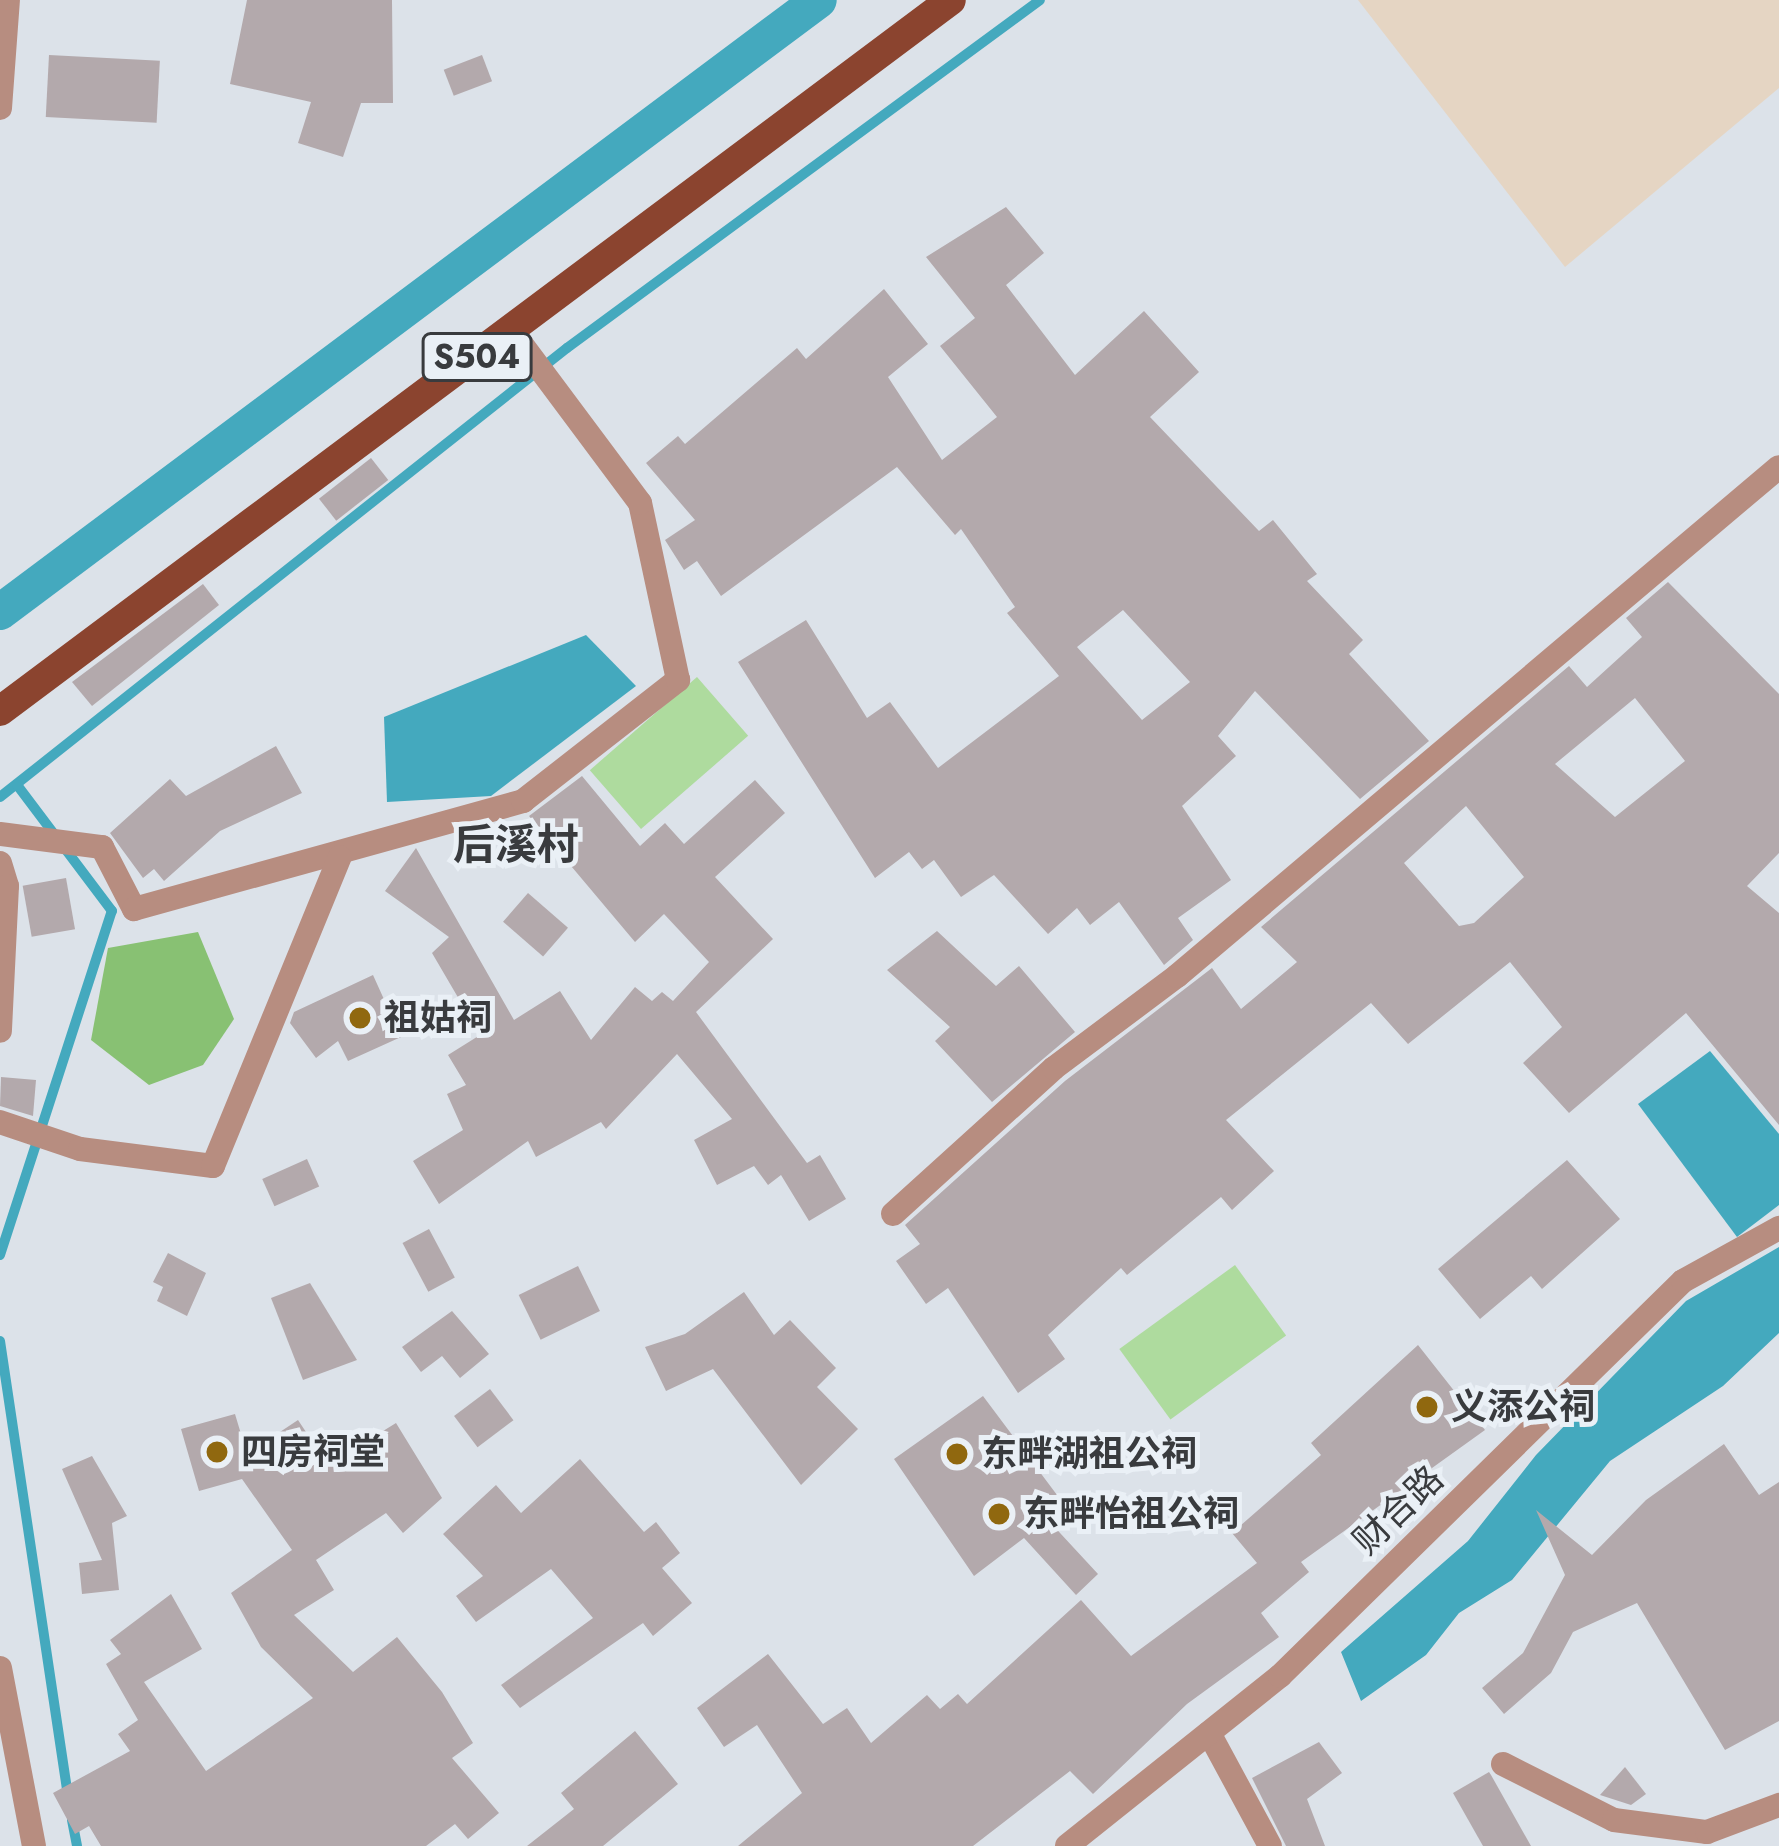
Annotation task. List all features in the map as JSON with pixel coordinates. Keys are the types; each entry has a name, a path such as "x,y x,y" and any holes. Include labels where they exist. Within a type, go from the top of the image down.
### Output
{"main road":[{"name":"S504","path":"0,711 519,340 951,0"}],"street":[{"path":"0,108 8,0"},
{"path":"0,835 102,847 134,909 340,857 523,801 678,680 640,503 519,340"},
{"path":"893,1214 1054,1068 1177,976 1779,467"},
{"path":"0,1122 52,1139 213,1166 340,857"},
{"path":"0,863 0,1031"},
{"name":"财合路","path":"1066,1846 1280,1676 1683,1281 1779,1228"},
{"path":"0,1668 12,1796 34,1846"},
{"path":"1209,1733 1270,1846"},
{"path":"1503,1764 1614,1820 1707,1832 1779,1804"}],"shaded area":[{"path":"1358,0 1779,0 1779,88 1565,267"}],"green space":[{"path":"697,677 748,736 641,829 590,770"},
{"path":"198,932 234,1019 203,1065 149,1085 91,1040 108,948"},
{"path":"1235,1265 1286,1335 1170,1419 1119,1349"}],"water":[{"path":"586,635 636,686 491,796 387,802 384,717"},
{"path":"1710,1051 1779,1134 1779,1205 1737,1237 1638,1104"},
{"path":"1779,1247 1779,1333 1723,1386 1610,1461 1512,1580 1459,1613 1426,1655 1361,1701 1341,1652 1468,1541 1536,1455 1686,1301"}],"building":[{"path":"247,0 392,0 393,103 361,103 343,157 298,143 311,102 230,84"},
{"path":"49,55 160,61 157,123 46,117"},
{"path":"482,55 492,81 454,96 444,70"},
{"path":"1006,207 1044,253 1006,285 1075,375 1144,311 1199,372 1150,417 1259,531 1273,520 1317,574 1307,581 1363,640 1349,654 1429,741 1360,799 1255,691 1218,736 1236,756 1182,806 1231,880 1178,918 1193,940 1164,965 1119,902 1090,925 1077,908 1048,934 994,875 961,897 934,860 922,869 909,852 875,878 738,662 806,620 867,718 890,702 938,768 1059,676 1007,613 1015,607 961,529 955,535 897,467 721,596 697,561 684,570 665,540 695,520 646,463 678,436 685,444 797,348 806,359 884,289 928,344 888,377 942,460 997,417 940,346 975,318 926,257","holes":["1123,610 1190,682 1142,720 1077,647"]},
{"path":"371,458 388,480 336,521 319,499"},
{"path":"1668,582 1779,694 1779,853 1747,886 1779,913 1779,1125 1686,1013 1569,1113 1523,1063 1562,1027 1510,962 1408,1044 1371,1003 1226,1120 1274,1171 1232,1210 1221,1197 1127,1275 1121,1268 1048,1335 1065,1359 1018,1393 948,1288 926,1304 896,1261 920,1244 905,1225 1065,1081 1212,968 1241,1009 1297,962 1261,927 1569,666 1587,687 1642,637 1626,618","holes":["1635,698 1685,761 1615,817 1555,764","1466,806 1524,877 1474,923 1459,926 1404,863"]},
{"path":"203,584 219,605 92,706 72,682"},
{"path":"276,746 302,793 220,831 164,881 154,869 143,878 110,833 170,779 186,796"},
{"path":"582,776 640,846 665,823 684,844 755,780 785,813 715,877 773,939 696,1012 807,1163 820,1155 846,1199 809,1221 781,1175 768,1185 754,1166 717,1185 694,1140 732,1119 677,1054 606,1129 601,1122 536,1157 528,1141 439,1204 413,1161 463,1130 447,1094 466,1085 448,1055 480,1035 432,953 449,937 385,891 416,848 514,1020 560,991 591,1040 635,987 652,1001 662,992 673,1001 709,962 664,914 635,942 529,816"},
{"path":"66,878 75,929 32,937 23,886"},
{"path":"528,893 568,928 543,956 503,922"},
{"path":"937,931 996,986 1019,966 1075,1032 992,1102 935,1041 950,1027 887,970"},
{"name":"祖姑祠","path":"373,975 401,1037 348,1061 338,1041 316,1058 290,1023 294,1012"},
{"path":"1,1077 36,1080 33,1116 0,1106"},
{"path":"307,1159 319,1186 274,1206 262,1179"},
{"path":"1567,1160 1620,1219 1542,1289 1531,1276 1480,1319 1438,1269"},
{"path":"429,1229 455,1278 428,1292 403,1243"},
{"path":"168,1253 206,1273 187,1316 157,1301 163,1287 153,1282"},
{"path":"578,1266 600,1311 541,1340 519,1295"},
{"path":"310,1283 357,1360 303,1380 271,1298"},
{"path":"744,1292 774,1335 790,1320 836,1368 817,1387 858,1429 801,1485 713,1369 666,1391 645,1347 685,1334"},
{"path":"452,1311 489,1354 460,1378 442,1356 421,1372 402,1347"},
{"path":"1418,1345 1485,1430 1301,1562 1309,1572 1261,1613 1279,1637 1187,1704 1093,1794 1070,1771 973,1846 738,1846 802,1793 757,1725 724,1747 697,1708 768,1654 823,1724 847,1708 871,1743 927,1695 940,1709 958,1694 967,1704 1081,1600 1131,1656 1257,1563 1232,1533 1321,1455 1311,1443"},
{"path":"490,1389 513,1420 478,1447 454,1416"},
{"path":"983,1396 1066,1507 1048,1520 1098,1574 1076,1595 1024,1538 974,1576 894,1459"},
{"path":"235,1414 247,1454 298,1420 328,1465 396,1423 442,1498 403,1533 386,1513 316,1560 334,1590 294,1615 353,1672 397,1637 442,1692 473,1743 452,1758 499,1813 468,1839 455,1824 426,1846 101,1846 89,1826 75,1834 53,1793 130,1751 118,1734 138,1720 106,1664 121,1654 110,1640 171,1594 202,1649 144,1682 206,1771 313,1698 261,1647 231,1593 292,1550 242,1479 199,1491 181,1429"},
{"path":"1724,1444 1759,1495 1779,1482 1779,1721 1725,1750 1637,1603 1573,1632 1551,1673 1504,1714 1482,1688 1523,1653 1565,1575 1536,1510 1592,1555 1646,1500"},
{"path":"92,1456 127,1516 112,1523 119,1590 82,1594 79,1563 102,1560 62,1469"},
{"path":"580,1459 644,1532 656,1522 680,1553 662,1568 692,1603 653,1636 643,1623 520,1708 501,1685 593,1618 551,1569 476,1622 456,1596 483,1576 443,1534 496,1485 521,1513"},
{"path":"635,1731 678,1784 603,1846 527,1846 574,1809 561,1793"},
{"path":"1319,1742 1342,1773 1307,1799 1325,1846 1286,1846 1252,1778"},
{"path":"1625,1767 1646,1794 1631,1805 1600,1795"},
{"path":"1489,1772 1531,1846 1483,1846 1453,1793"}],"waterway":[{"path":"0,612 819,0"},
{"path":"0,797 567,348 1040,0"},
{"path":"0,1255 112,911 17,785"},
{"path":"0,1341 68,1795"},
{"path":"72,1820 77,1846"}],"place":[{"name":"祖姑祠","path":"360,1018"},
{"name":"义添公祠","path":"1427,1407"},
{"name":"四房祠堂","path":"217,1452"},
{"name":"东畔湖祖公祠","path":"957,1454"},
{"name":"东畔怡祖公祠","path":"999,1514"}],"district":[{"name":"后溪村","path":"516,845"}]}
